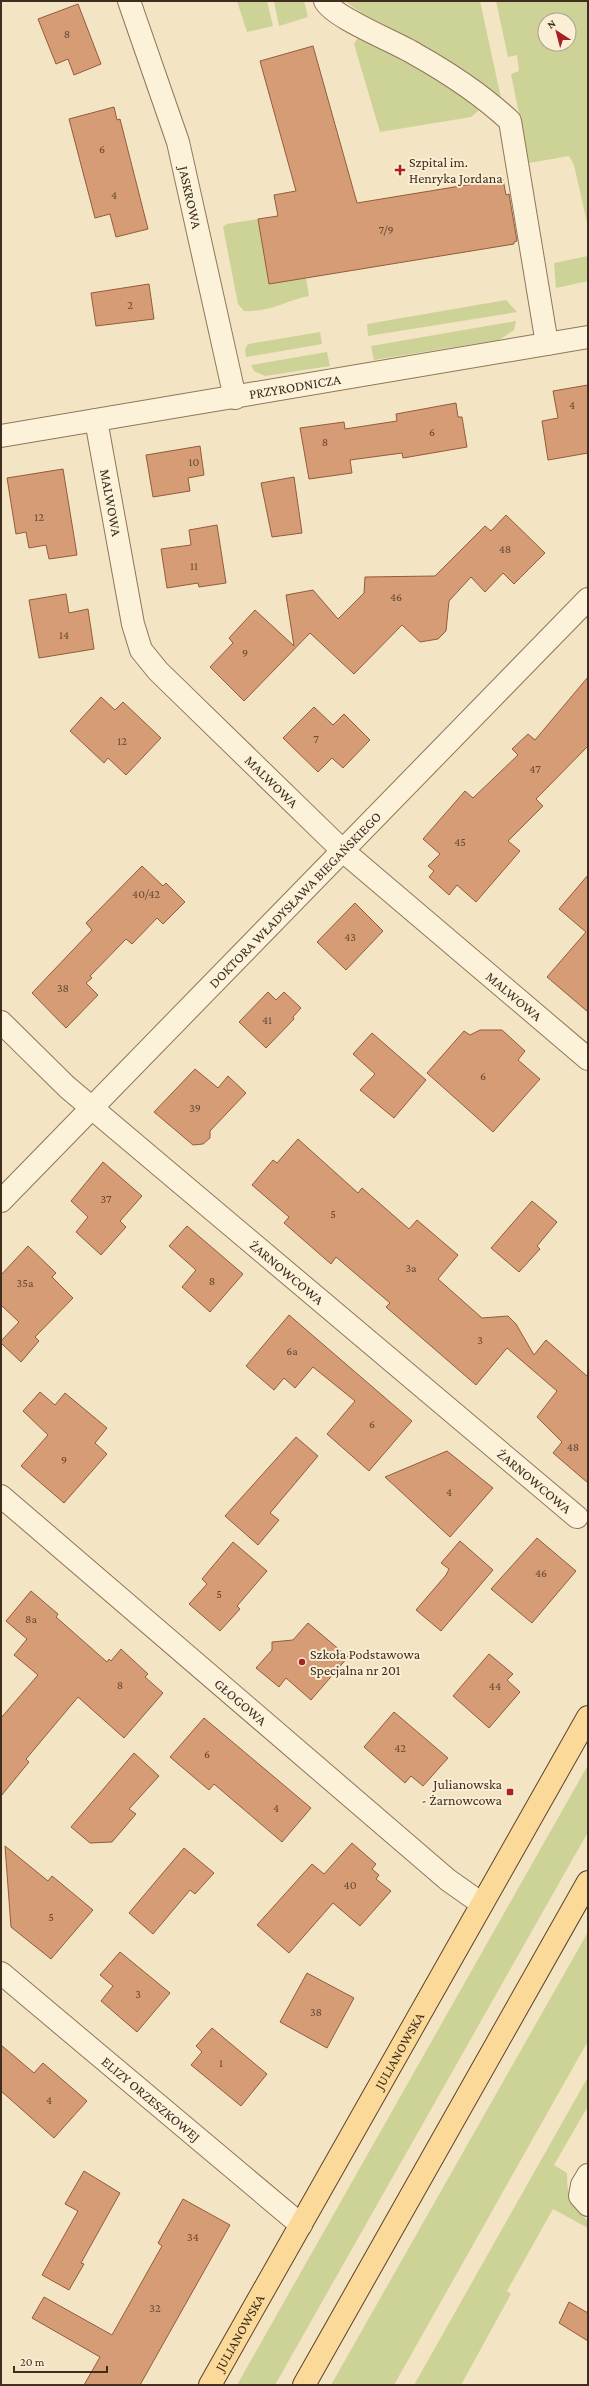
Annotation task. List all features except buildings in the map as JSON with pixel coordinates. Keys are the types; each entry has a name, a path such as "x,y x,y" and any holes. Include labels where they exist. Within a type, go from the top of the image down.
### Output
{"main road":[{"name":"JULIANOWSKA","path":"210,2385 588,1716"},
{"path":"304,2385 588,1882"}],"street":[{"name":"JASKROWA","path":"129,1 178,142 235,398"},
{"path":"325,1 343,16 414,53 472,89 510,120 547,344"},
{"name":"PRZYRODNICZA","path":"1,436 235,398 588,337"},
{"name":"MALWOWA","path":"96,420 136,638 141,650 158,671 342,850 588,1059"},
{"name":"DOKTORA WŁADYSŁAWA BIEGAŃSKIEGO","path":"1,1200 588,599"},
{"name":"ŻARNOWCOWA","path":"1,1022 67,1087 577,1517"},
{"name":"GŁOGOWA","path":"1,1496 448,1880 482,1904"},
{"name":"ELIZY ORZESZKOWEJ","path":"1,1973 301,2225"},
{"path":"588,2175 582,2186 580,2196 588,2205"}],"green space":[{"path":"237,1 267,1 273,26 247,32"},
{"path":"274,1 304,1 308,17 279,26"},
{"path":"345,1 480,1 501,98 482,83 365,16"},
{"path":"496,1 588,1 588,227 574,165 569,156 529,163 511,74 519,71 517,55 508,57"},
{"path":"366,36 480,103 478,111 471,117 380,132 354,44 358,38"},
{"path":"258,219 269,284 306,278 309,296 270,308 244,311 238,304 223,227 227,224"},
{"path":"588,256 588,281 556,288 554,263"},
{"path":"506,300 517,312 368,336 367,324"},
{"path":"516,321 514,330 499,340 374,360 371,346"},
{"path":"320,332 322,344 246,357 245,349 248,344"},
{"path":"327,352 330,366 265,376 254,371 251,365"},
{"path":"588,1765 588,1832 275,2385 237,2385"},
{"path":"588,1932 588,2041 394,2385 331,2385"},
{"path":"588,2077 588,2106 554,2165 567,2173 569,2195 574,2205 588,2221 588,2228 553,2209 507,2291 511,2294 461,2385 414,2385"}],"place":[{"name":"Szpital im. Henryka Jordana","path":"400,170"},
{"name":"Szkoła Podstawowa Specjalna nr 201","path":"302,1662"},
{"name":"Julianowska - Żarnowcowa","path":"510,1792"}]}
